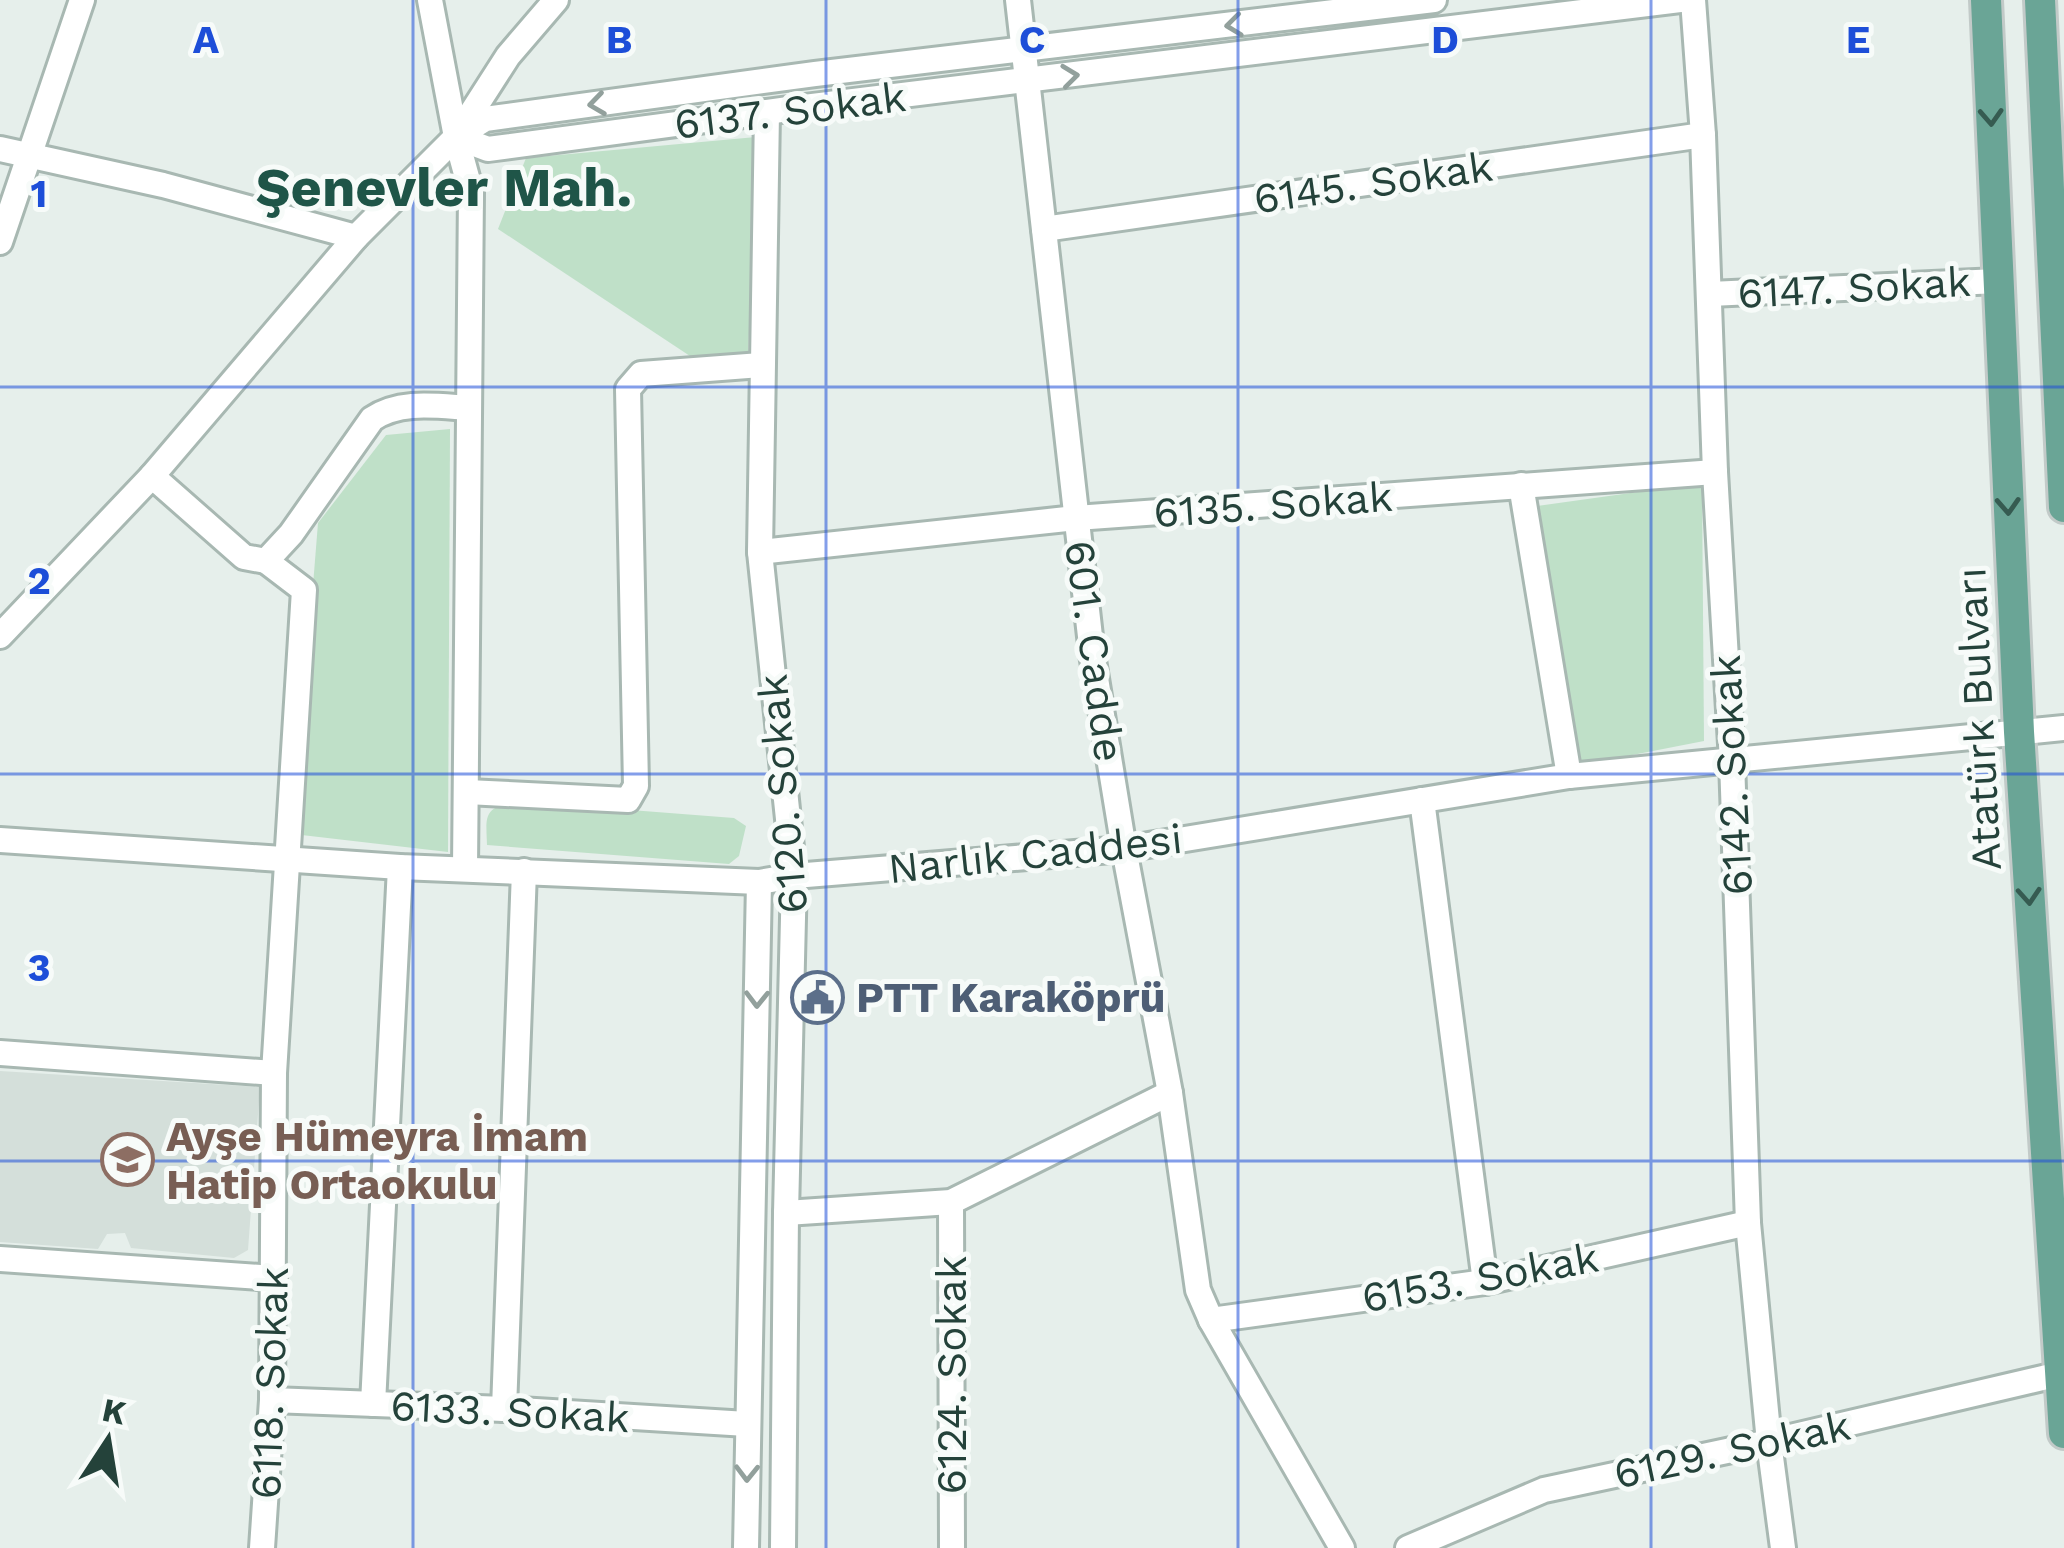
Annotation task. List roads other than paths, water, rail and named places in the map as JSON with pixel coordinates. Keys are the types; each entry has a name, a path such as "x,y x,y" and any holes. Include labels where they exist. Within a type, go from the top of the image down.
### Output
{"main road":[{"name":"Atatürk Bulvarı","path":"1986,0 2019,732 2064,1433"},
{"path":"2040,0 2058,260 2064,507"}],"street":[{"path":"0,242 82,0"},
{"path":"430,0 471,192 465,869"},
{"path":"0,636 152,476 356,237 456,136 508,56 556,0"},
{"name":"601. Cadde","path":"1018,0 1092,654 1170,1093 1198,1290 1210,1320 1342,1548"},
{"name":"6137. Sokak","path":"456,136 485,119 1372,4 1434,0"},
{"name":"6137. Sokak","path":"456,136 488,149 1680,0"},
{"name":"6142. Sokak","path":"1694,0 1732,761 1748,1223 1783,1548"},
{"name":"6120. Sokak","path":"767,112 760,552 794,876 783,1548"},
{"name":"6145. Sokak","path":"1044,229 1703,135"},
{"path":"0,148 163,185 356,237"},
{"name":"6147. Sokak","path":"1710,294 1998,280"},
{"path":"466,792 628,800 636,786 628,389 641,374 761,365"},
{"path":"152,476 244,556 266,561 291,534 372,419 387,409 469,407"},
{"name":"6135. Sokak","path":"760,552 1076,518 1715,472"},
{"path":"1521,485 1569,776"},
{"name":"6118. Sokak","path":"262,1548 272,1400 274,1073 304,590 266,561"},
{"name":"Narlık Caddesi","path":"0,840 400,867 759,882 1124,849 1569,776 2064,728"},
{"path":"1422,800 1485,1282"},
{"path":"373,1404 400,867"},
{"path":"504,1409 524,871"},
{"path":"746,1548 759,882"},
{"path":"0,1053 274,1073"},
{"name":"6124. Sokak","path":"787,1213 951,1202 1170,1093"},
{"name":"6124. Sokak","path":"951,1202 952,1548"},
{"name":"6153. Sokak","path":"1210,1320 1485,1282 1748,1223"},
{"path":"0,1259 274,1278"},
{"name":"6129. Sokak","path":"1408,1548 1544,1490 2062,1374"},
{"name":"6133. Sokak","path":"272,1400 747,1424"}],"place":[{"name":"PTT Karaköprü","path":"817,997"},
{"name":"Ayşe Hümeyra İmam Hatip Ortaokulu","path":"127,1160"}],"district":[{"name":"Şenevler Mah.","path":"444,187"}]}
